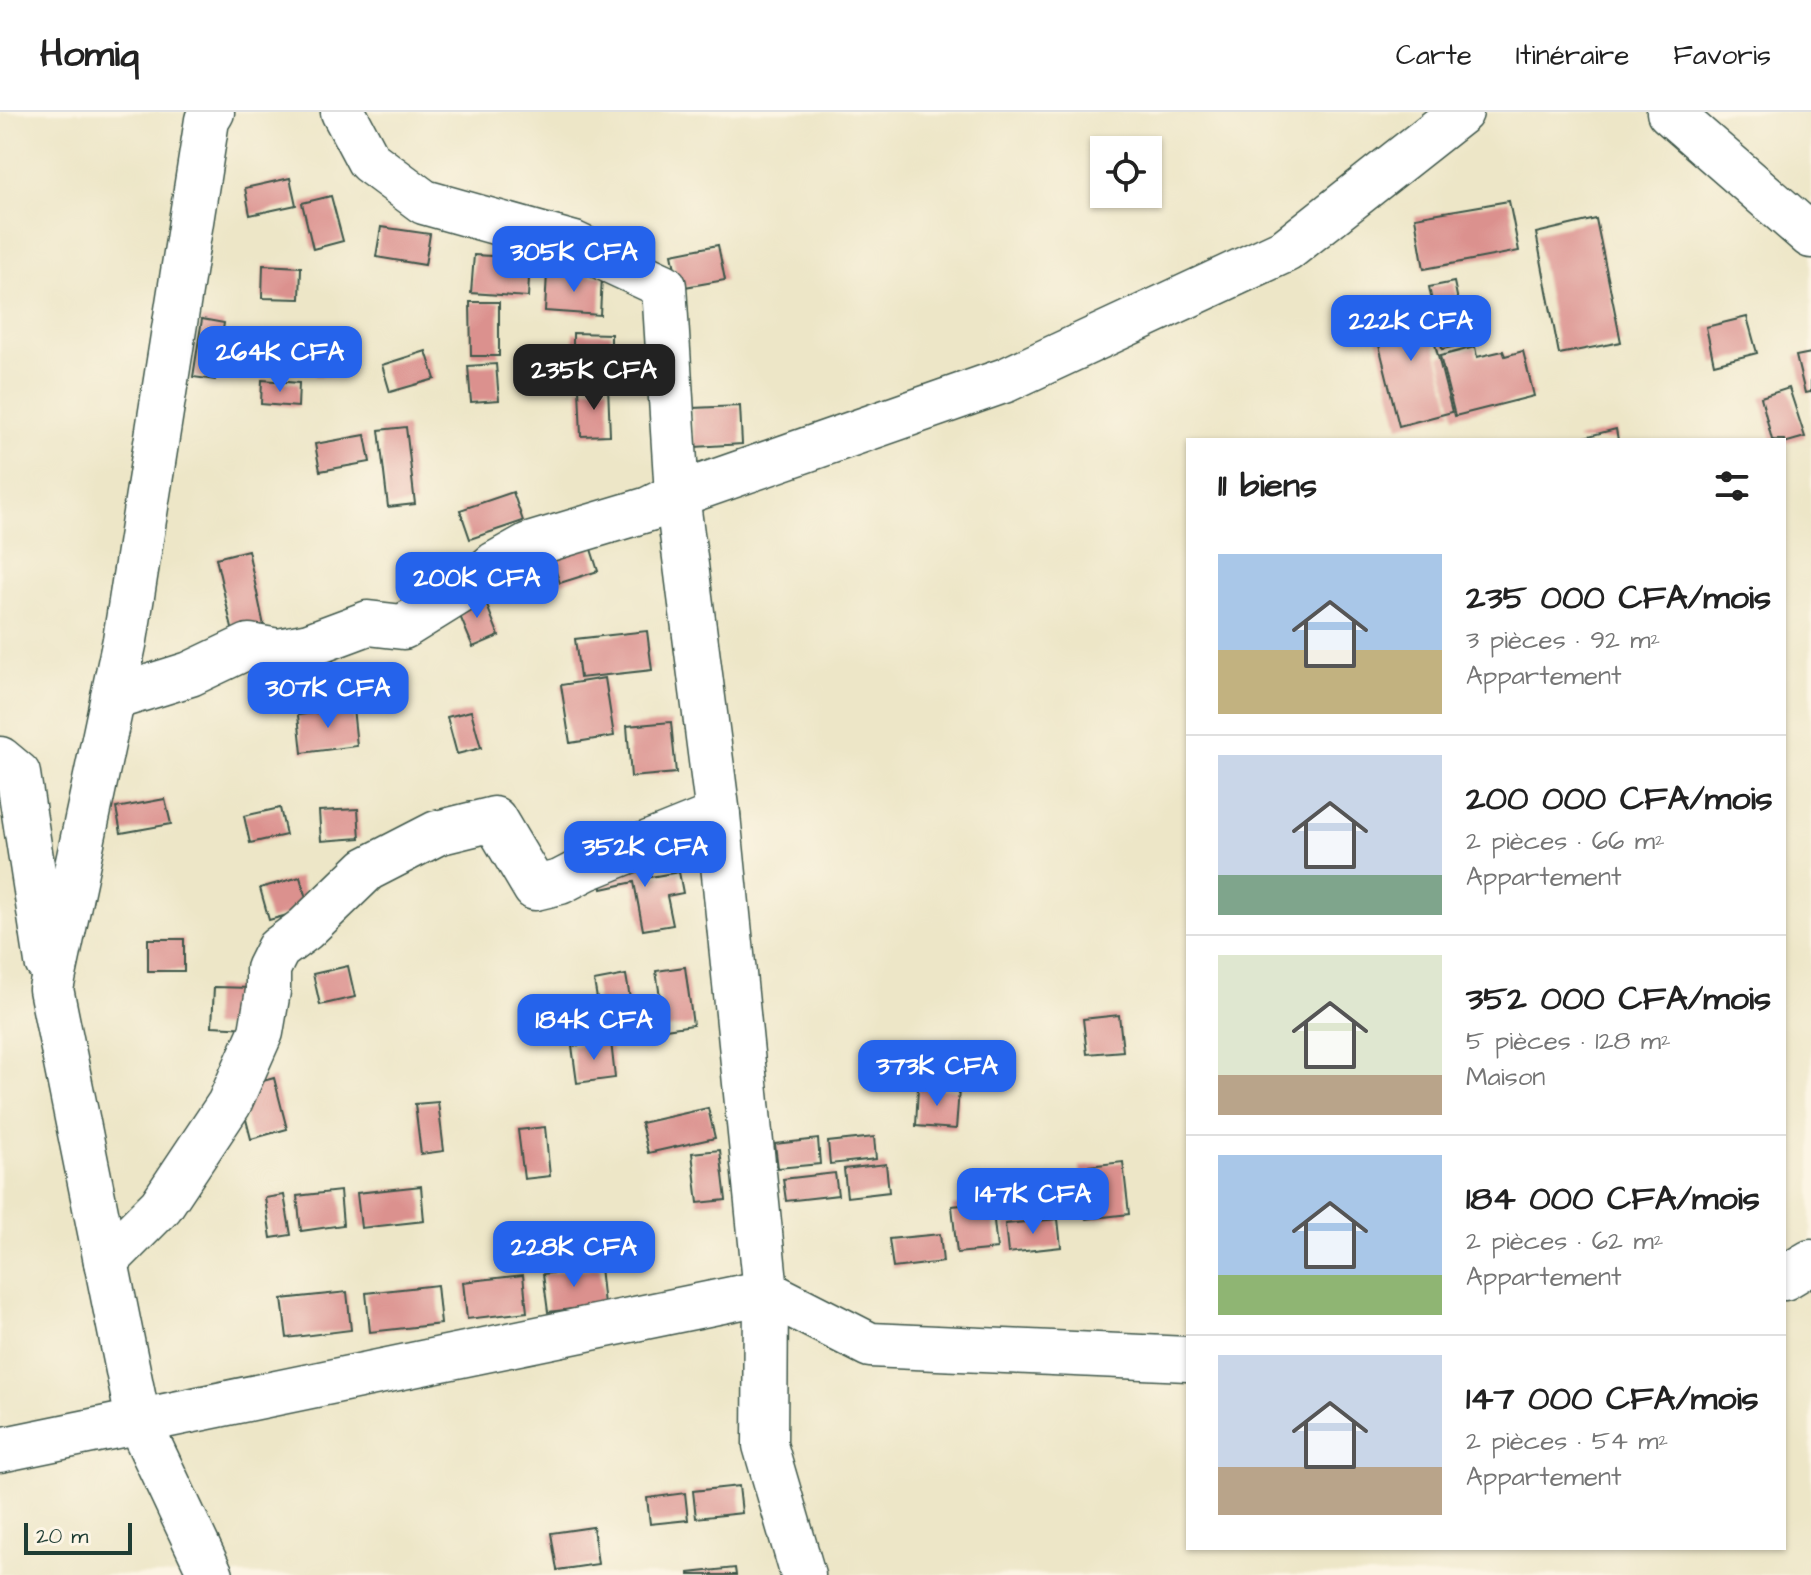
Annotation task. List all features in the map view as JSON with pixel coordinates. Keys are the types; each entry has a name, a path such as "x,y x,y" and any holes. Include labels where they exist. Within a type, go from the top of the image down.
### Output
{"street":[{"path":"51,989 125,640 207,120 212,112"},
{"path":"343,112 369,161 424,202 574,244 664,286 677,495 718,815 766,1292 765,1445 803,1575"},
{"path":"113,698 190,674 249,646 278,651 309,645 368,623 403,627 469,586 495,564 529,545 649,509 677,495 1006,380 1286,250 1461,112"},
{"path":"1669,112 1811,236"},
{"path":"0,759 18,774 51,989 138,1420 211,1575"},
{"path":"106,1261 161,1206 229,1104 261,1032 268,969 278,949 305,929 356,878 407,846 437,833 494,819 535,888 560,882 718,815"},
{"path":"1786,1277 1811,1262"},
{"path":"0,1450 766,1292 870,1345 1186,1359"}],"building":[{"path":"290,178 296,205 250,215 245,188"},
{"path":"331,196 343,241 313,249 302,203"},
{"path":"1509,201 1519,251 1424,269 1415,217"},
{"path":"1596,219 1621,342 1559,354 1536,233"},
{"path":"381,227 430,234 425,265 376,257"},
{"path":"718,245 725,280 679,288 672,254"},
{"path":"474,255 530,258 528,297 471,293"},
{"path":"263,265 301,267 300,299 262,298"},
{"path":"547,273 602,276 600,315 545,311"},
{"path":"1454,282 1467,344 1442,349 1429,287"},
{"path":"1424,300 1452,412 1399,426 1371,313"},
{"path":"470,302 499,302 499,356 471,356"},
{"path":"1747,317 1757,353 1714,364 1706,327"},
{"path":"202,319 224,323 215,380 193,377"},
{"path":"573,333 611,334 611,382 573,383"},
{"path":"342,334 343,375 315,376 313,335"},
{"path":"1475,347 1477,357 1503,351 1505,356 1523,351 1534,396 1455,416 1440,356"},
{"path":"426,351 435,379 390,392 382,365"},
{"path":"1811,353 1811,392 1805,393 1796,356"},
{"path":"496,364 499,400 471,402 468,366"},
{"path":"262,380 299,383 298,407 261,404"},
{"path":"608,387 610,435 581,436 579,388"},
{"path":"1789,388 1805,437 1786,442 1786,438 1771,438 1761,397"},
{"path":"740,406 742,444 695,447 692,408"},
{"path":"406,427 415,504 388,507 379,430"},
{"path":"1616,429 1618,438 1581,438"},
{"path":"365,435 370,462 320,471 315,444"},
{"path":"513,492 523,521 470,539 460,510"},
{"path":"590,546 598,571 560,583 551,558"},
{"path":"248,550 264,626 233,633 216,558"},
{"path":"482,593 499,636 473,647 455,604"},
{"path":"647,631 652,670 580,678 575,639"},
{"path":"331,651 342,706 304,713 293,658"},
{"path":"605,678 614,736 570,743 561,685"},
{"path":"353,708 357,746 302,753 298,715"},
{"path":"471,711 481,748 457,754 447,717"},
{"path":"671,722 676,773 631,777 627,726"},
{"path":"165,799 171,824 121,833 116,808"},
{"path":"280,808 286,835 250,843 244,816"},
{"path":"358,809 360,838 321,841 319,811"},
{"path":"646,857 650,877 679,872 683,893 667,896 673,925 643,930 634,882 602,889 598,866"},
{"path":"300,877 309,909 269,920 260,888"},
{"path":"148,939 184,939 184,971 148,971"},
{"path":"348,966 355,997 320,1005 313,974"},
{"path":"685,967 693,1025 665,1029 656,971"},
{"path":"626,975 633,1016 601,1022 594,981"},
{"path":"214,987 252,988 249,1028 212,1026"},
{"path":"1119,1015 1123,1051 1087,1054 1083,1019"},
{"path":"611,1041 615,1078 577,1083 572,1046"},
{"path":"274,1078 287,1129 251,1139 238,1088"},
{"path":"918,1087 959,1090 956,1129 916,1126"},
{"path":"438,1102 444,1151 421,1154 415,1104"},
{"path":"708,1108 715,1138 648,1153 641,1123"},
{"path":"545,1127 550,1176 524,1179 518,1130"},
{"path":"874,1137 876,1159 830,1164 828,1142"},
{"path":"818,1139 820,1164 778,1168 775,1144"},
{"path":"720,1150 726,1200 698,1203 692,1153"},
{"path":"1123,1162 1129,1214 1086,1219 1080,1167"},
{"path":"886,1164 889,1192 847,1197 844,1169"},
{"path":"835,1173 838,1195 786,1201 783,1179"},
{"path":"421,1186 424,1221 361,1228 357,1193"},
{"path":"340,1191 343,1225 301,1231 297,1196"},
{"path":"284,1195 291,1235 271,1238 265,1198"},
{"path":"992,1202 997,1249 957,1253 952,1206"},
{"path":"1058,1219 1061,1247 1008,1253 1005,1224"},
{"path":"940,1234 943,1262 893,1268 889,1239"},
{"path":"600,1267 604,1305 548,1312 543,1274"},
{"path":"523,1275 527,1312 467,1319 463,1282"},
{"path":"437,1285 441,1324 370,1332 366,1293"},
{"path":"347,1292 351,1330 287,1338 282,1299"},
{"path":"739,1486 742,1513 696,1518 693,1491"},
{"path":"685,1493 688,1520 650,1524 647,1498"},
{"path":"593,1527 598,1564 557,1570 551,1533"},
{"path":"735,1568 736,1575 689,1575 689,1573"}]}
